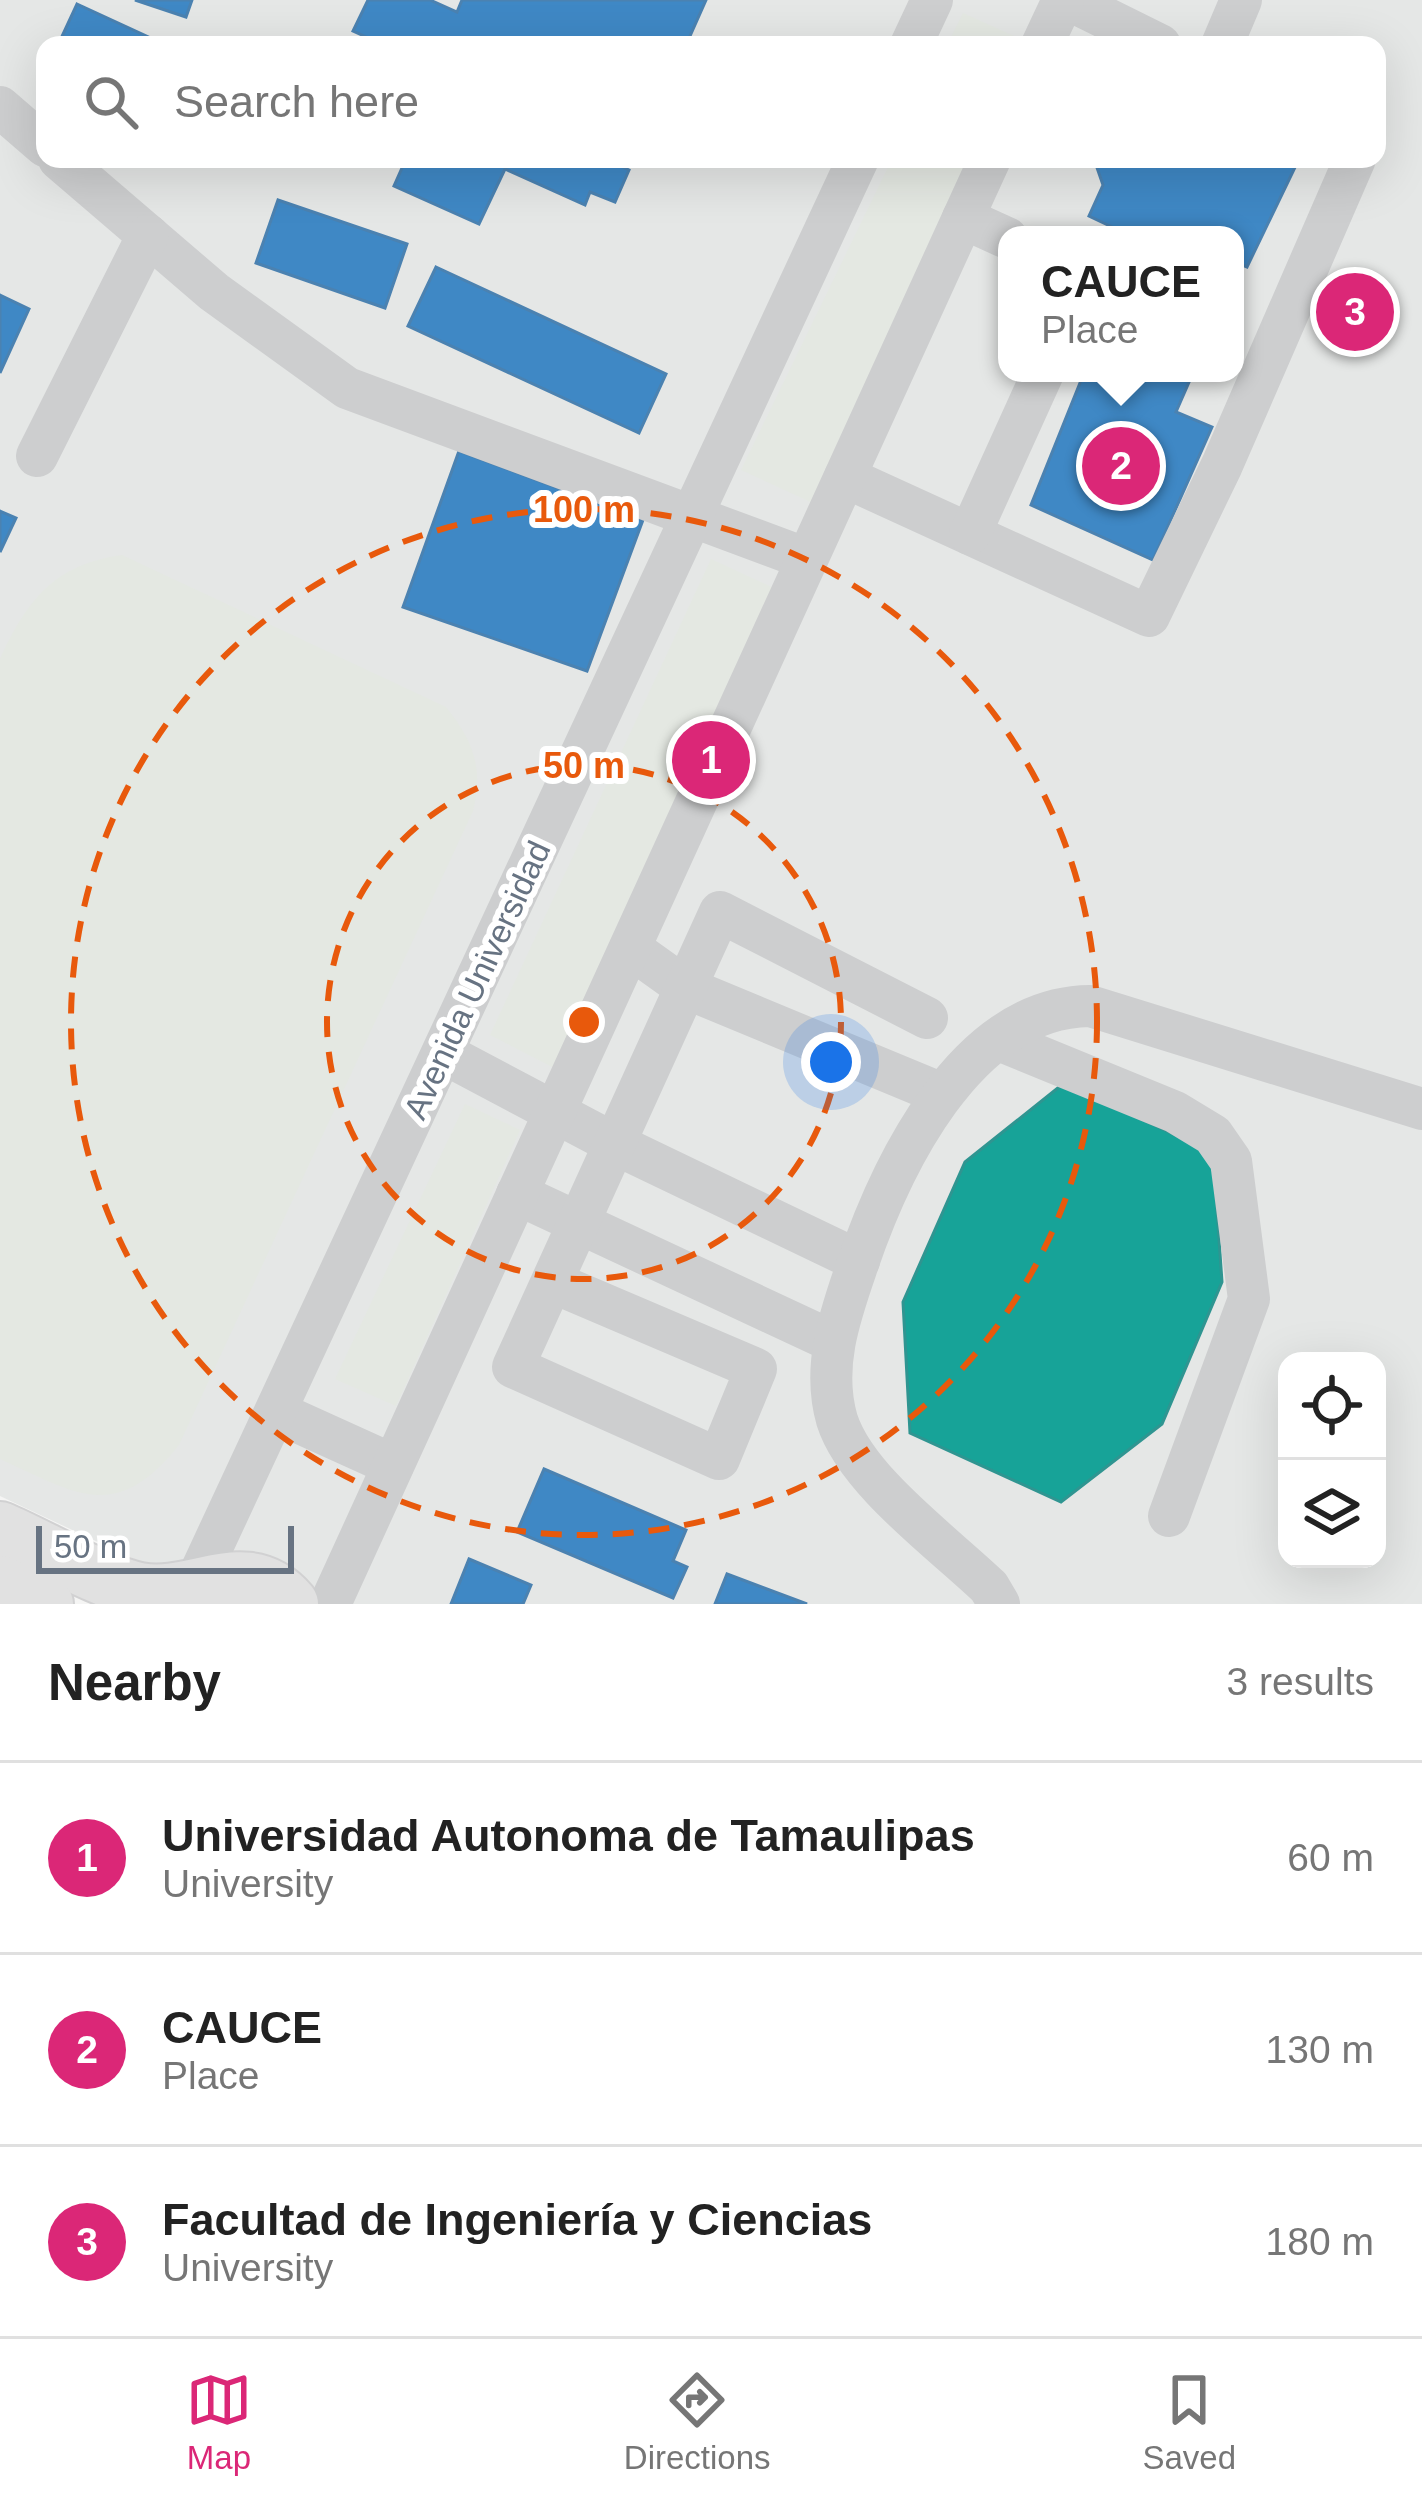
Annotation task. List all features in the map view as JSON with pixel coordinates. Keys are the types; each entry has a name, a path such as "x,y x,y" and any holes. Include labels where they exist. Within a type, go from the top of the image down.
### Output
{"main road":[{"path":"0,1528 140,1590 190,1595 233,1576 262,1582 291,1604"},
{"path":"0,1583 46,1604"}],"lane":[{"path":"914,36 932,0"},
{"path":"1047,36 1066,0 1141,36"},
{"path":"1226,36 1241,0"},
{"path":"0,107 36,138"},
{"path":"70,168 214,292 346,388 807,559"},
{"name":"Avenida Universidad","path":"190,1595 854,168"},
{"path":"330,1604 986,168"},
{"path":"845,477 1149,616 1222,466 1351,168"},
{"path":"963,218 998,234"},
{"path":"37,456 148,235"},
{"path":"970,534 1038,382"},
{"path":"552,1282 757,1369 719,1459 513,1367 720,912 927,1018"},
{"path":"630,948 686,988 942,1094"},
{"path":"1000,1604 989,1587 852,1457 836,1416 832,1340 894,1171 942,1094 1032,1017 1061,1006 1090,1006 1422,1109"},
{"path":"1000,1040 1175,1112 1214,1135 1231,1161 1249,1299 1169,1516"},
{"path":"443,1053 615,1144 859,1261"},
{"path":"517,1195 832,1340"},
{"path":"275,1412 393,1465"}],"shaded area":[{"path":"0,0 1422,0 1422,1604 128,1604 134,1559 0,1496"},
{"path":"963,13 1014,36 952,36"},
{"path":"888,168 972,168 815,504 741,470"},
{"path":"122,555 446,707 469,743 477,782 473,811 179,1445 135,1485 95,1495 52,1483 0,1459 0,659 21,619 46,588 78,567"},
{"path":"711,559 778,590 558,1070 490,1035"},
{"path":"465,1104 520,1130 396,1406 335,1379"}],"building: Schools":[{"path":"135,0 192,0 186,17"},
{"path":"368,0 430,0 457,12 462,0 706,0 690,36 364,36 353,31"},
{"path":"77,4 146,36 62,36"},
{"path":"402,168 629,170 615,202 590,192 585,205 505,169 479,224 394,186"},
{"path":"1097,168 1295,168 1247,267 1244,226 1110,226 1089,216 1103,185"},
{"path":"278,200 407,244 385,308 256,263"},
{"path":"436,267 666,374 639,433 408,326"},
{"path":"0,295 29,309 0,373"},
{"path":"1080,382 1189,382 1176,412 1212,427 1153,560 1031,505"},
{"path":"459,451 643,520 587,671 403,607"},
{"path":"0,511 16,518 0,552"},
{"path":"544,1469 686,1530 673,1561 687,1567 673,1598 517,1532"},
{"path":"469,1559 531,1585 523,1604 451,1604"},
{"path":"727,1574 807,1604 715,1604"}],"building: Public":[{"path":"1064,1083 1213,1153 1222,1282 1162,1424 1061,1502 910,1433 903,1302 965,1162"}],"place":[{"name":"Facultad de Ingeniería y Ciencias","path":"1355,312"},
{"name":"CAUCE","path":"1121,466"},
{"name":"Universidad Autonoma de Tamaulipas","path":"711,760"}]}
